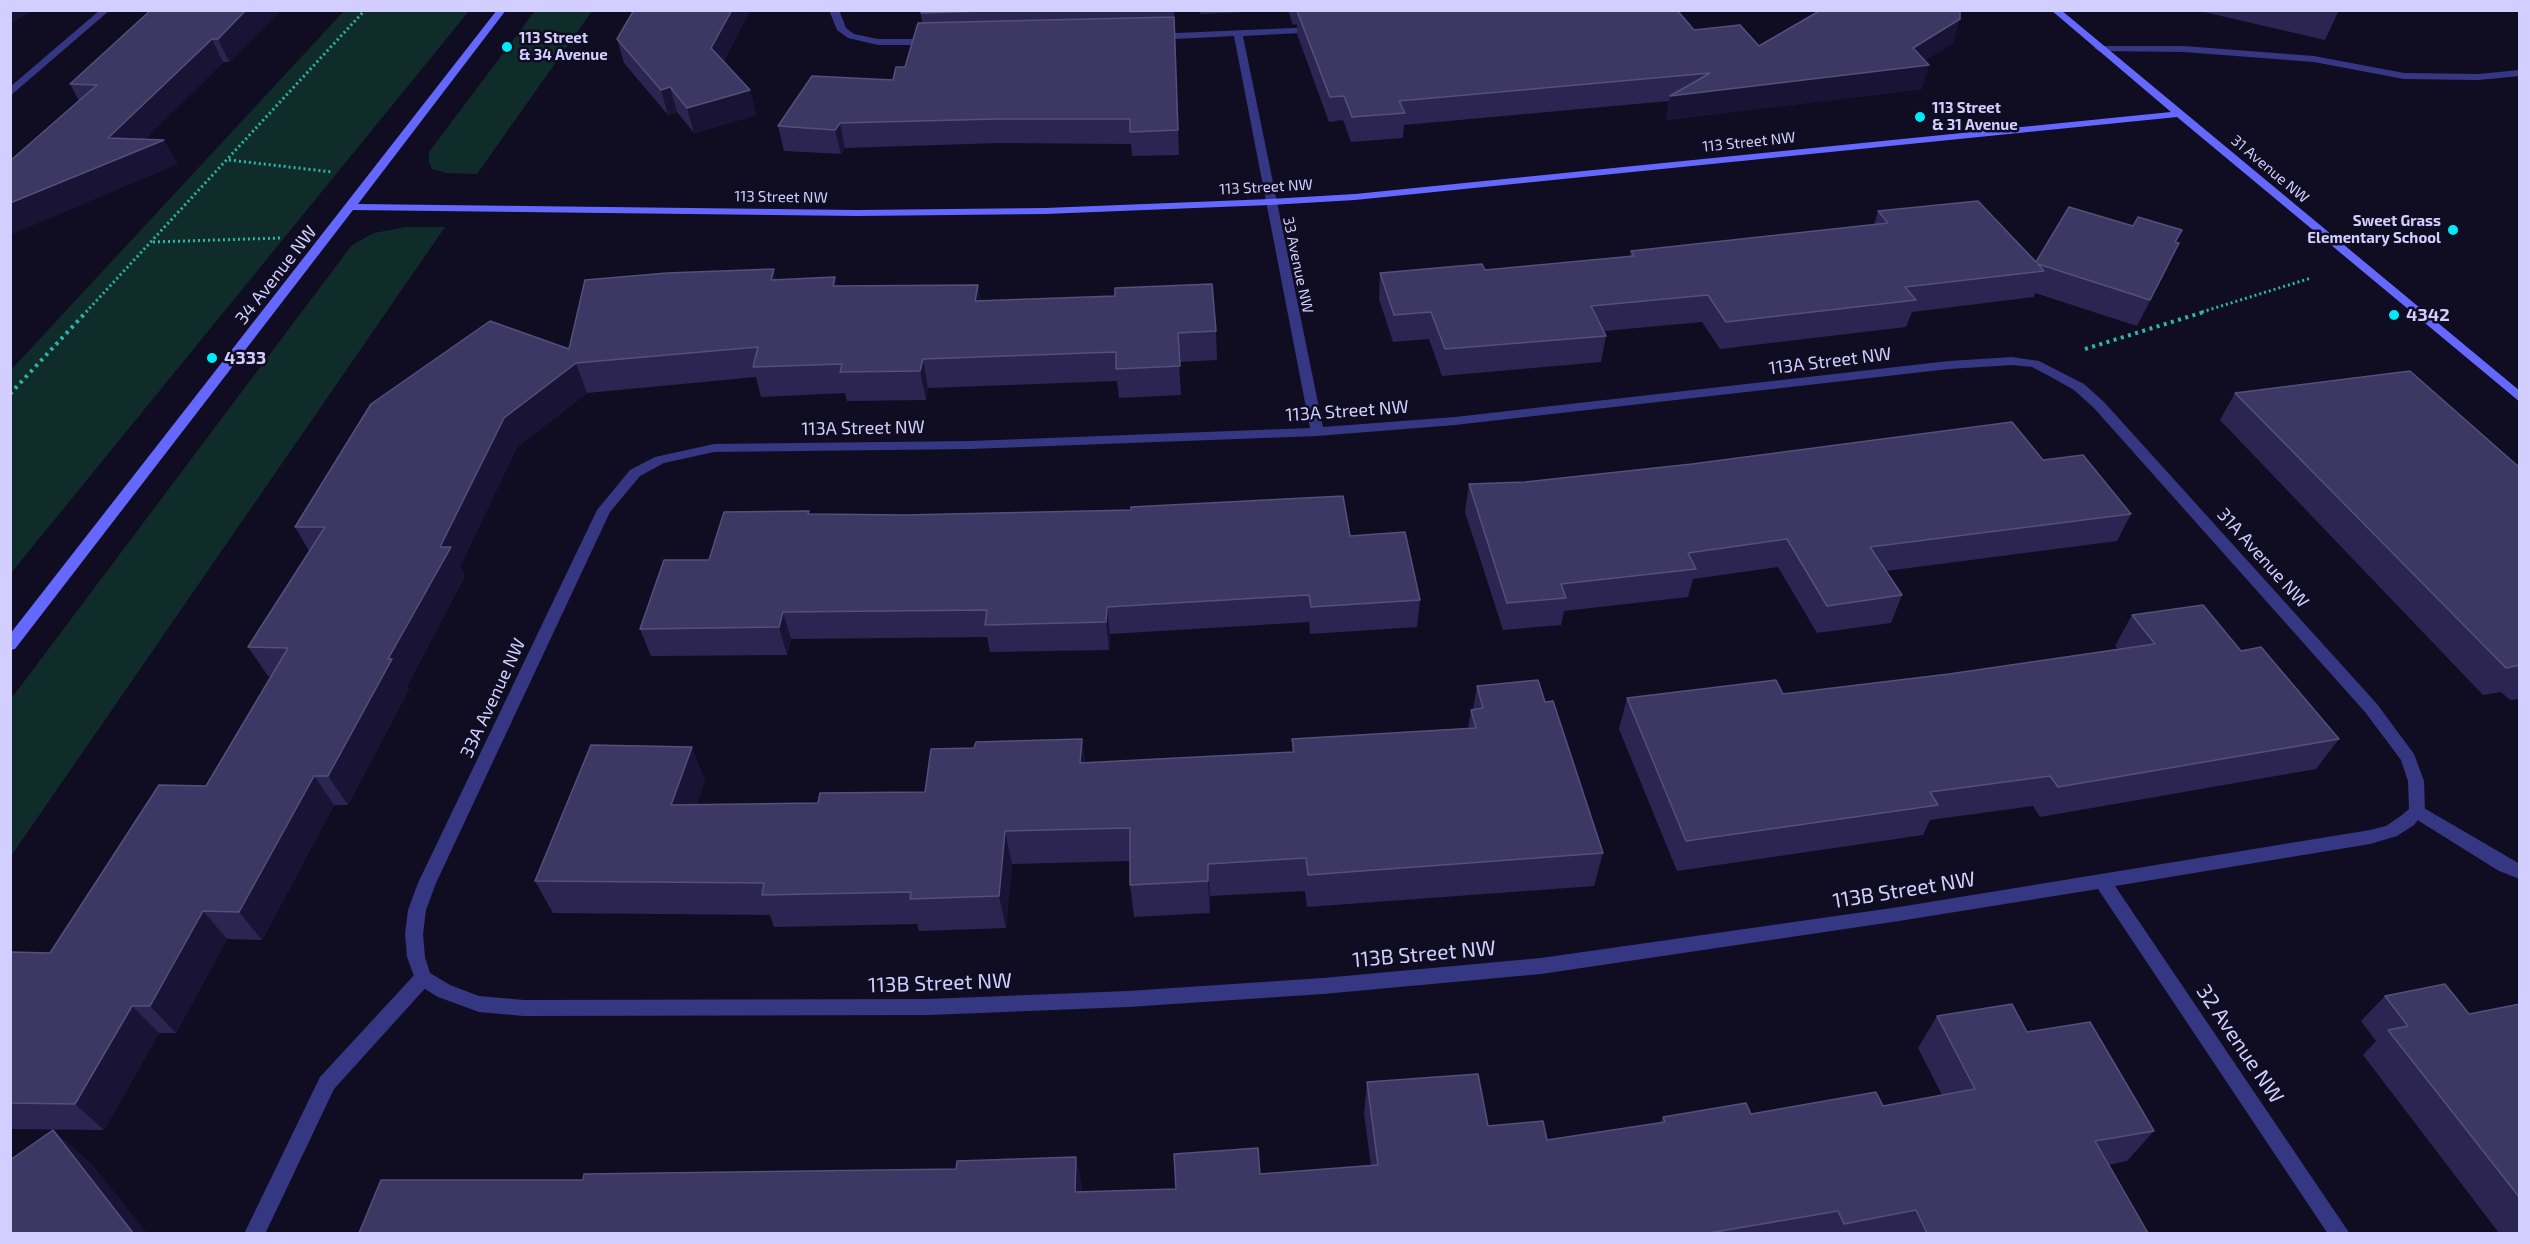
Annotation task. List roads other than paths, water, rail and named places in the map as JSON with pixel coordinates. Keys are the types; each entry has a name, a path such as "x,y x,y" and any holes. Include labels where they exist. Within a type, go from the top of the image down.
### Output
{"street":[{"path":"10,93 106,10"},
{"name":"34 Avenue NW","path":"10,645 502,10"},
{"path":"834,10 843,30 851,36 878,42 941,42"},
{"name":"31 Avenue NW","path":"2055,10 2520,398"},
{"path":"1143,38 1323,29"},
{"name":"33 Avenue NW","path":"1238,34 1317,432"},
{"path":"2100,48 2184,49 2314,60 2404,76 2478,77 2520,73"},
{"name":"113 Street NW","path":"350,207 857,213 1045,211 1270,202 1367,196 2180,114"},
{"name":"113A Street NW","path":"660,460 714,448 970,445 1317,432 1490,417 1980,362 2035,364"},
{"name":"31A Avenue NW","path":"2035,364 2079,387 2099,405 2371,708 2408,758 2416,781 2417,811"},
{"name":"33A Avenue NW","path":"423,978 416,957 414,934 417,910 427,883 604,510 635,473 660,460"},
{"path":"2417,811 2505,866 2520,872"},
{"name":"113B Street NW","path":"423,978 444,991 479,1004 524,1008 907,1007 1128,999 1323,986 1541,966 1887,916 2370,837 2391,831 2417,811"},
{"name":"32 Avenue NW","path":"2102,880 2340,1233"},
{"path":"254,1233 327,1083 423,978"}],"place":[{"name":"113 Street & 34 Avenue","path":"507,47"},
{"name":"113 Street & 31 Avenue","path":"1920,117"},
{"name":"Sweet Grass Elementary School","path":"2453,230"},
{"name":"4342","path":"2394,315"},
{"name":"4333","path":"212,358"}]}
